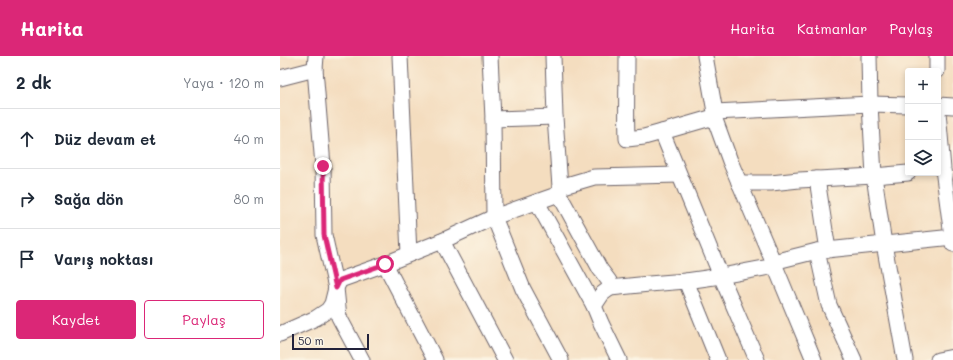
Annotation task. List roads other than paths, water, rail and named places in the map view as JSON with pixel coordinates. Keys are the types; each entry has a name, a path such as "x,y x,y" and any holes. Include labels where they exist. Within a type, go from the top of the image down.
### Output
{"street":[{"path":"400,56 409,254"},
{"path":"490,56 493,119 494,217 523,289 561,360"},
{"path":"553,56 559,191 600,269 609,281 610,288"},
{"path":"627,56 627,139 644,137 714,115 870,104 905,105"},
{"path":"705,56 714,115 730,161 814,360"},
{"path":"869,56 874,176 884,244 905,360"},
{"path":"936,56 937,68"},
{"path":"280,78 316,63 323,166 324,235 336,288 339,317 362,360"},
{"path":"941,105 953,106"},
{"path":"493,119 555,117"},
{"path":"662,132 757,360"},
{"path":"594,306 602,294 610,288 686,281 721,276 774,264 822,250 884,244 953,240 941,136"},
{"path":"739,183 771,183 905,173"},
{"path":"280,334 316,318 328,310 332,304 336,288 340,280 442,241 494,217 537,202 559,191 594,177 679,175"},
{"path":"817,179 822,250 829,305 854,360"},
{"path":"537,202 594,306 600,324 619,360"},
{"path":"442,241 505,360"},
{"path":"385,264 435,360"},
{"path":"686,281 718,360"},
{"path":"938,360 953,357"}]}
